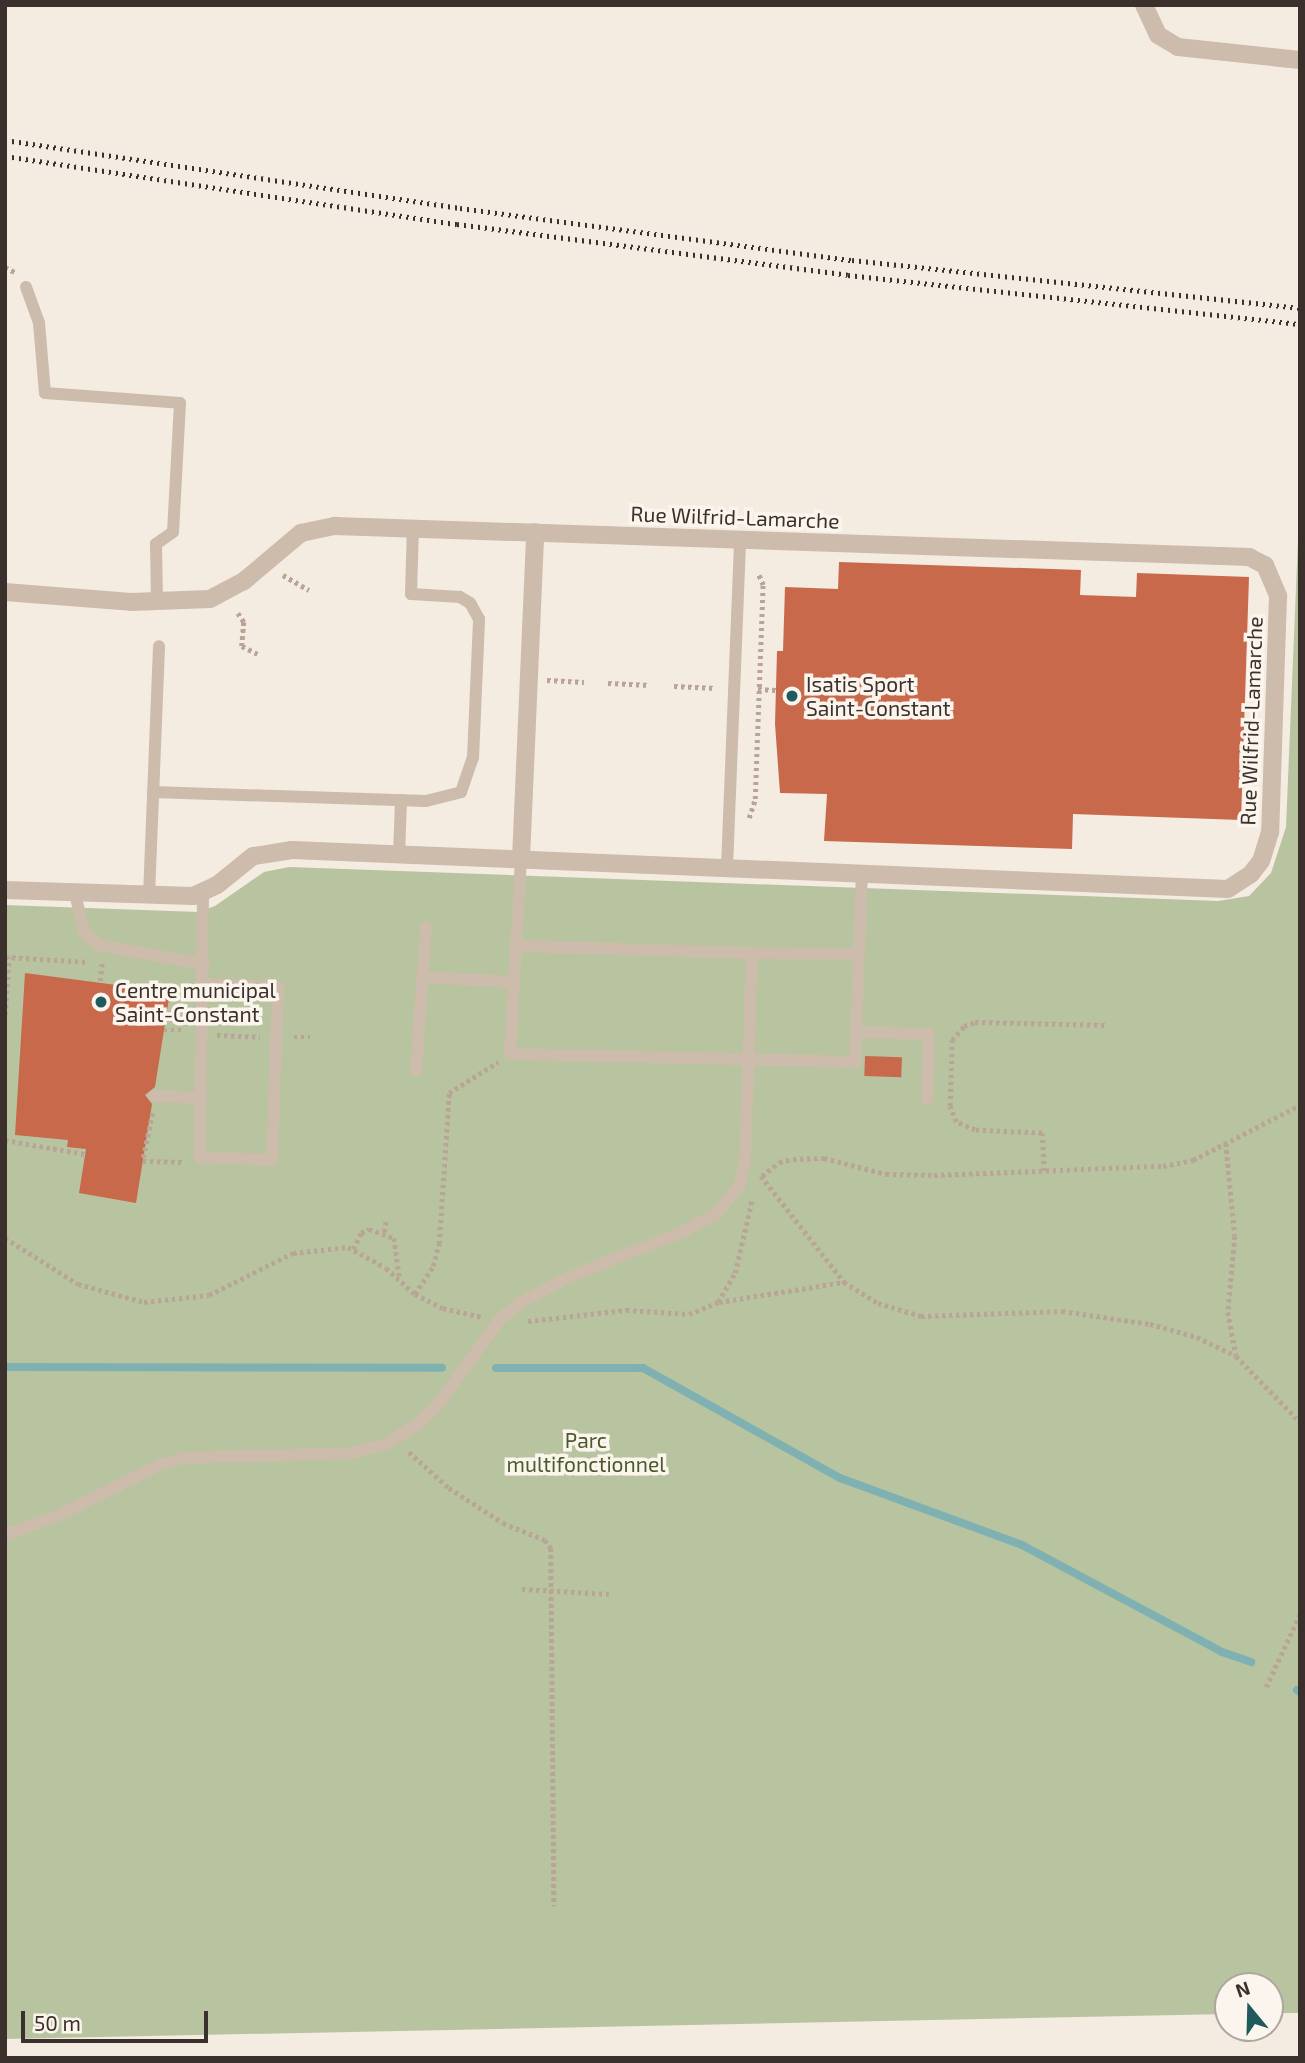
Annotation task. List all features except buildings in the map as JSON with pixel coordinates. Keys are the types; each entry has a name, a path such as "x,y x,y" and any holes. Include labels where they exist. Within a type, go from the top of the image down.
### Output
{"street":[{"path":"1144,5 1158,35 1178,47 1300,60"},
{"name":"Rue Wilfrid-Lamarche","path":"5,592 157,603 210,599 225,592 287,541 313,528 413,528 1249,558 1265,565 1277,585 1270,832 1261,861 1238,884 1216,890 862,872 265,852 203,893"},
{"path":"521,859 535,532"},
{"path":"5,890 149,896 203,893"}],"lane":[{"path":"26,287 43,346 45,393 180,403 173,532 156,544 157,603"},
{"path":"153,792 401,800 453,797 467,780 473,758 479,619 470,603 460,597 411,594 413,528"},
{"path":"727,867 740,540"},
{"path":"149,896 159,646"},
{"path":"399,855 401,800"},
{"path":"521,859 510,1055 855,1062 862,872"},
{"path":"75,893 84,931 98,945 204,964"},
{"path":"203,893 200,1157 272,1160 278,987 204,984"},
{"path":"416,1071 426,927"},
{"path":"516,946 858,954"},
{"path":"5,1535 55,1517 173,1461 351,1453 397,1437 440,1402 499,1318 520,1303 717,1213 739,1187 745,1163 752,953"},
{"path":"423,977 514,982"},
{"path":"856,1032 929,1034 928,1100"},
{"path":"154,1096 201,1098"}],"path":[{"path":"748,831 755,799 763,585 756,566"},
{"path":"282,574 309,590"},
{"path":"238,613 244,622 242,646 258,654"},
{"path":"541,680 584,682"},
{"path":"608,683 650,685"},
{"path":"674,686 715,688"},
{"path":"758,689 776,690"},
{"path":"5,1015 7,957 114,964"},
{"path":"100,981 102,963"},
{"path":"164,1030 188,1030 188,1019"},
{"path":"1044,1171 1042,1133 975,1130 956,1122 950,1106 952,1040 964,1026 975,1022 1068,1027 1107,1025"},
{"path":"216,1035 263,1037"},
{"path":"289,1037 310,1037"},
{"path":"415,1294 433,1266 439,1244 449,1093 510,1055"},
{"path":"718,1302 735,1273 762,1177 779,1162 824,1158 886,1174 1044,1171 1179,1164 1300,1105"},
{"path":"159,1114 151,1113 143,1161 186,1162"},
{"path":"5,1140 85,1154"},
{"path":"1226,1143 1235,1237 1228,1312 1236,1356"},
{"path":"762,1177 844,1282 878,1303 921,1315 1096,1314 1197,1338 1236,1356 1300,1422"},
{"path":"384,1232 386,1221"},
{"path":"353,1249 361,1233 369,1229 384,1232 398,1248 401,1281"},
{"path":"5,1238 78,1284 144,1302 209,1295 279,1259 309,1249 337,1245 353,1249 401,1281 415,1294 443,1308 478,1317"},
{"path":"526,1321 626,1310 689,1314 718,1302 844,1282"},
{"path":"397,1437 416,1461 449,1488 503,1523 545,1540 551,1548 554,1906"},
{"path":"522,1589 551,1588 609,1594"},
{"path":"1266,1687 1300,1614"}],"green space":[{"name":"Parc multifonctionnel","path":"1300,492 1300,2013 1284,2013 1284,1972 1214,1972 1214,2014 5,2039 5,905 198,912 215,906 264,872 289,867 1218,901 1249,896 1271,873 1286,827"}],"waterway":[{"path":"5,1367 442,1368"},
{"path":"496,1368 643,1368 840,1478 1022,1545 1222,1652 1251,1662"}],"railway":[{"path":"5,140 460,208 852,260 1300,308"},
{"path":"5,156 457,224 848,275 1300,324"}],"place":[{"name":"Isatis Sport Saint-Constant","path":"792,696"},
{"name":"Centre municipal Saint-Constant","path":"101,1002"}]}
